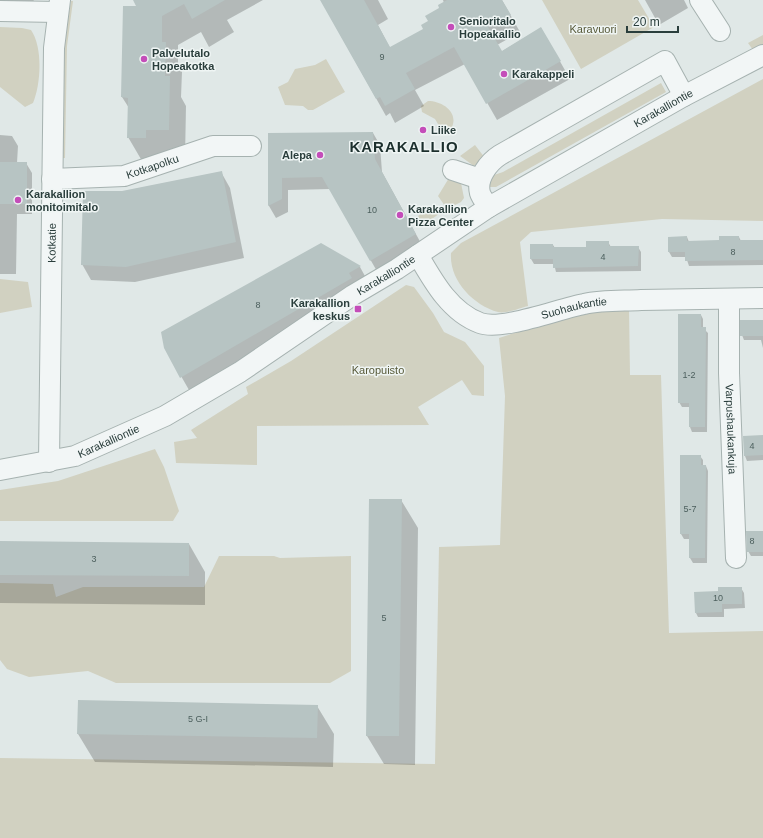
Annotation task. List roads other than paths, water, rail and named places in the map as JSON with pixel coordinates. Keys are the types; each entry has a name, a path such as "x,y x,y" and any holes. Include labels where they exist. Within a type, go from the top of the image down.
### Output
{"street":[{"path":"702,2 720,31"},
{"path":"0,11 59,6"},
{"name":"Kotkatie","path":"49,462 54,48 59,6"},
{"name":"Karakalliontie","path":"0,470 76,456 165,416 240,372 353,295 418,255 489,207 684,96 763,55"},
{"path":"489,207 480,193 480,179 490,162 665,61 684,96"},
{"name":"Kotkapolku","path":"52,179 124,176 213,146 251,146"},
{"path":"453,170 480,179"},
{"name":"Suohaukantie","path":"418,255 430,277 451,303 464,316 482,324 499,324 517,321 586,303 645,300 763,298"},
{"name":"Varpushaukankuja","path":"729,299 729,373 736,558"}],"place":[{"name":"Senioritalo Hopeakallio","path":"451,27"},
{"name":"Palvelutalo Hopeakotka","path":"144,59"},
{"name":"Karakappeli","path":"504,74"},
{"name":"Liike","path":"423,130"},
{"name":"Alepa","path":"320,155"},
{"name":"Karakallion monitoimitalo","path":"18,200"},
{"name":"Karakallion Pizza Center","path":"400,215"},
{"name":"Karakallion keskus","path":"358,309"}],"district":[{"name":"KARAKALLIO","path":"404,147"}],"park label":[{"name":"Karavuori","path":"593,29"},
{"name":"Karopuisto","path":"378,370"}]}
